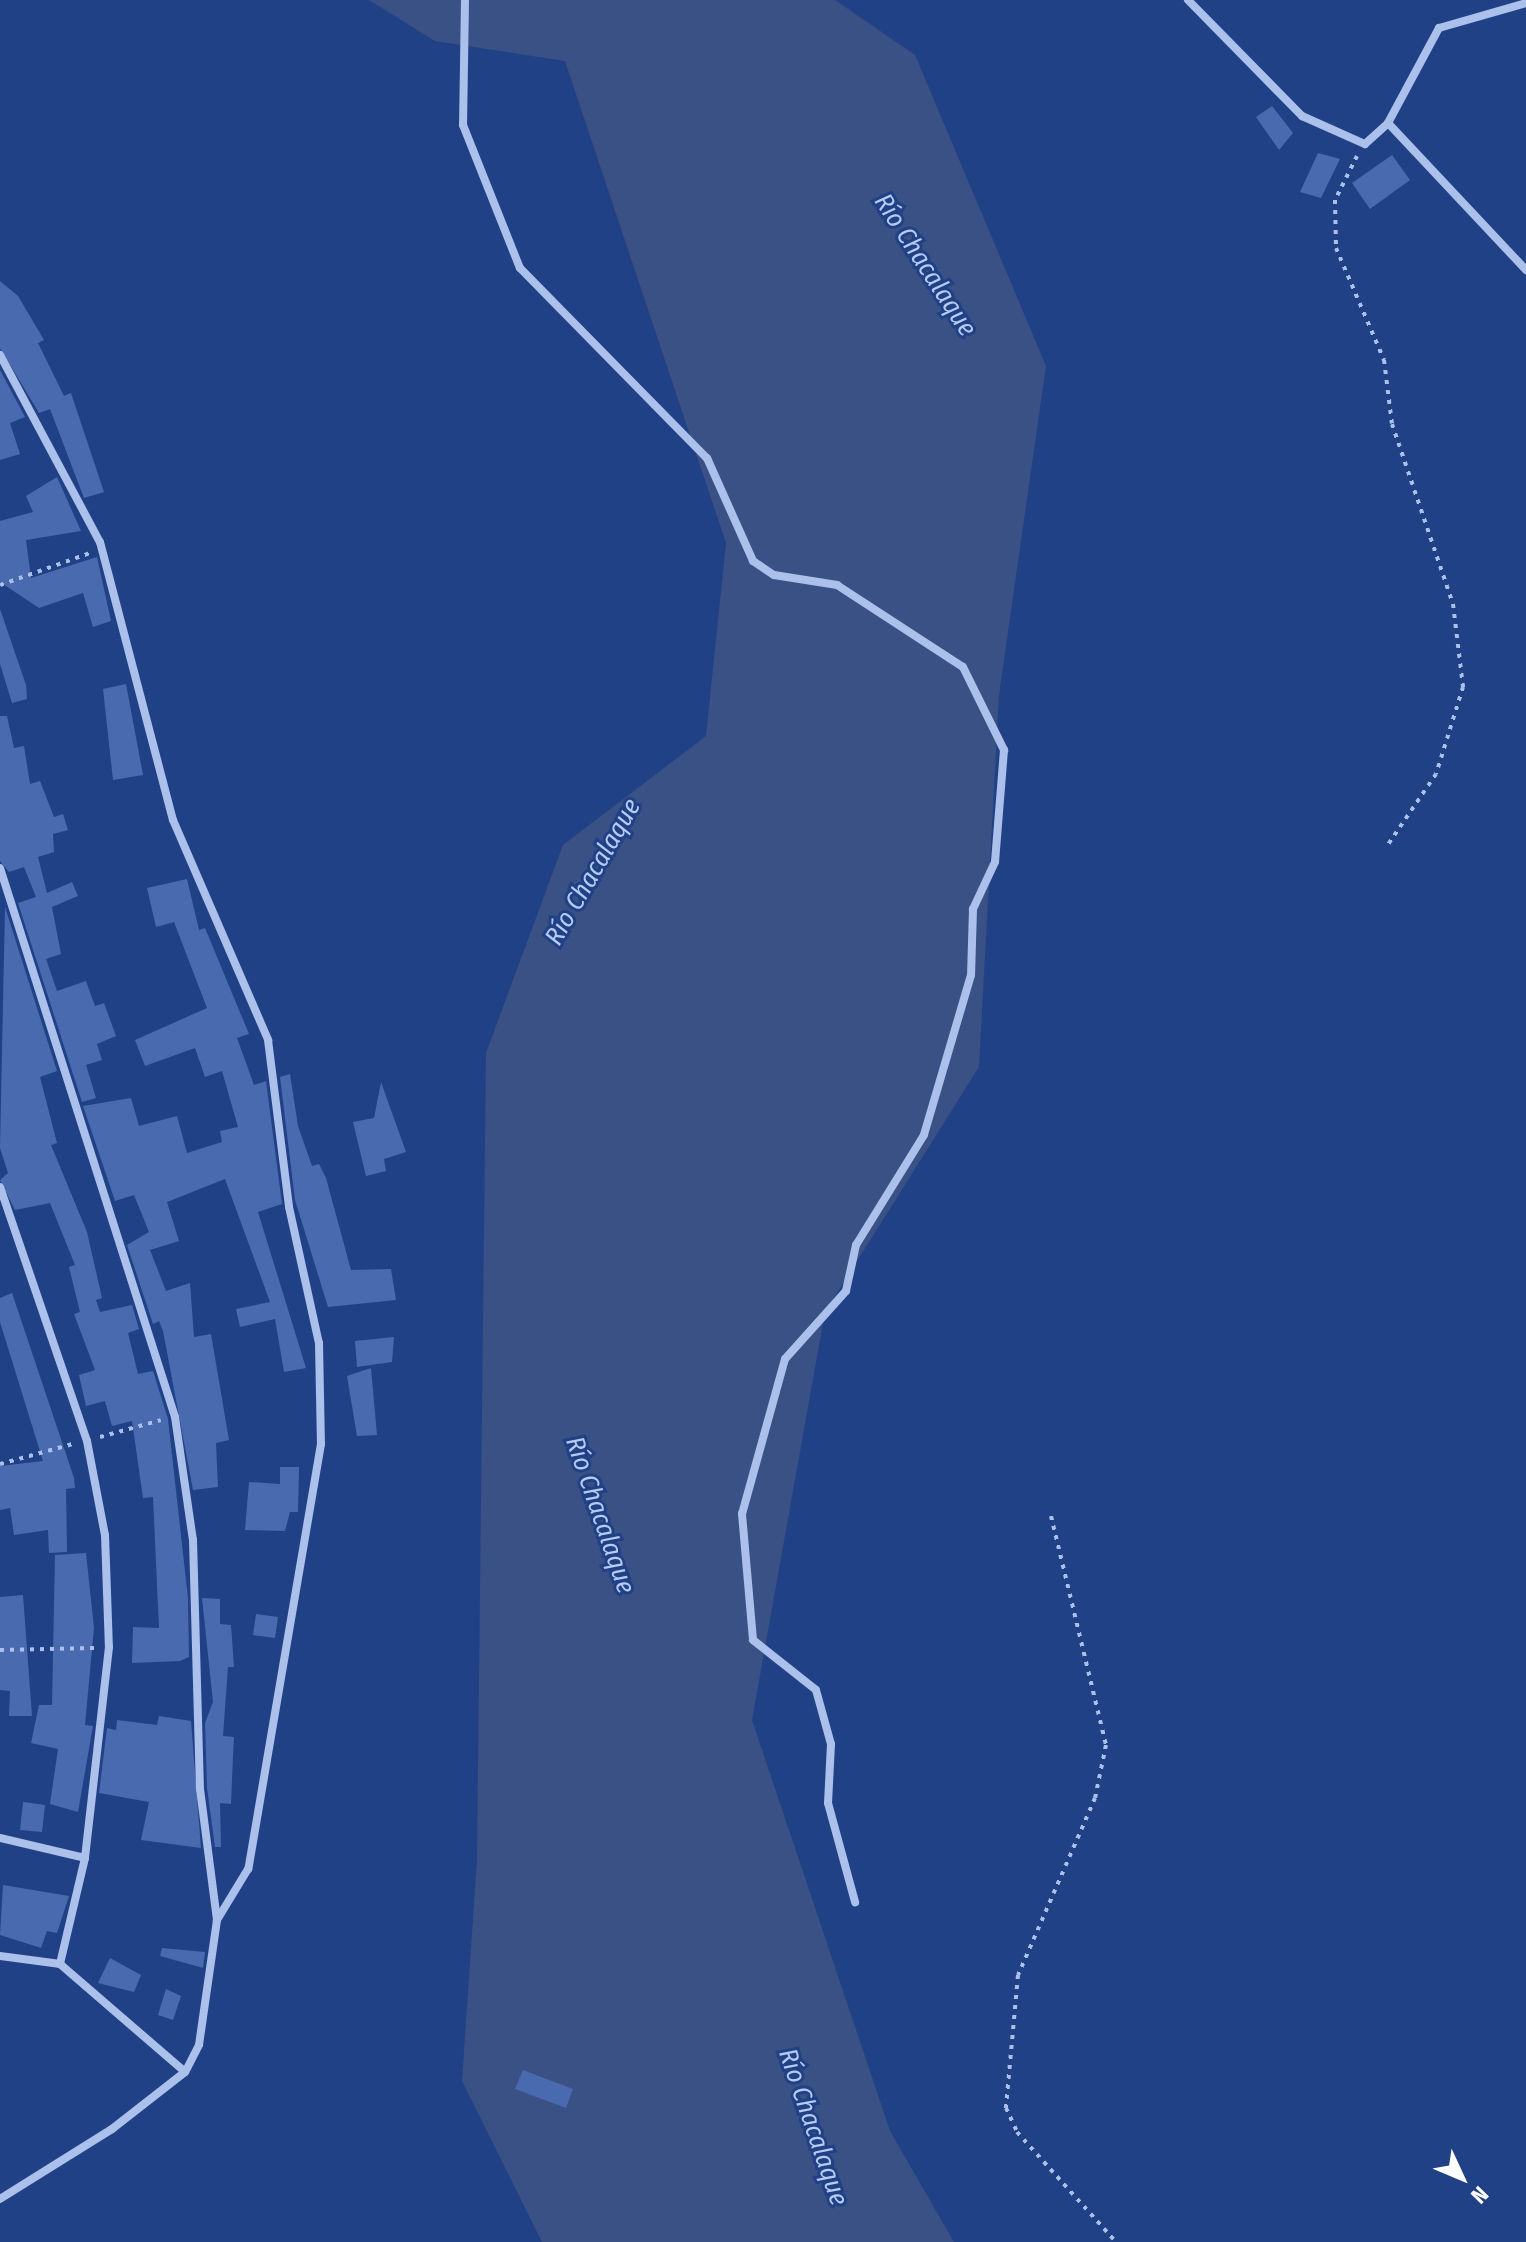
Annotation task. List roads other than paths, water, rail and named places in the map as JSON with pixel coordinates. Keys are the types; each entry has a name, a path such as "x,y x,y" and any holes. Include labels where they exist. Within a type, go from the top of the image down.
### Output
{"street":[{"path":"465,0 463,125 520,268 707,458 753,561 774,575 837,585 963,667 1004,750 995,862 973,909 971,975 924,1135 856,1245 846,1291 785,1359 742,1514 753,1640 816,1690 831,1744 828,1803 855,1902"},
{"path":"1188,0 1302,116 1365,144 1388,123 1439,28 1526,3"},
{"path":"1388,123 1526,270"},
{"path":"0,355 100,542 173,820 268,1040 289,1207 319,1343 321,1444 248,1869 217,1920"},
{"path":"0,868 175,1417 193,1540 200,1789 217,1920 199,2045 185,2072 112,2129 0,2199"},
{"path":"0,1187 87,1441 105,1535 109,1647 85,1858 60,1964"},
{"path":"0,1838 85,1858"},
{"path":"0,1956 60,1964 185,2072"}],"water":[{"name":"Río Chacalaque","path":"369,0 835,0 915,55 1046,366 999,695 979,1067 825,1312 752,1720 890,2131 954,2242 542,2242 462,2081 477,1859 486,1053 563,845 706,736 726,543 565,61 435,41"}]}
